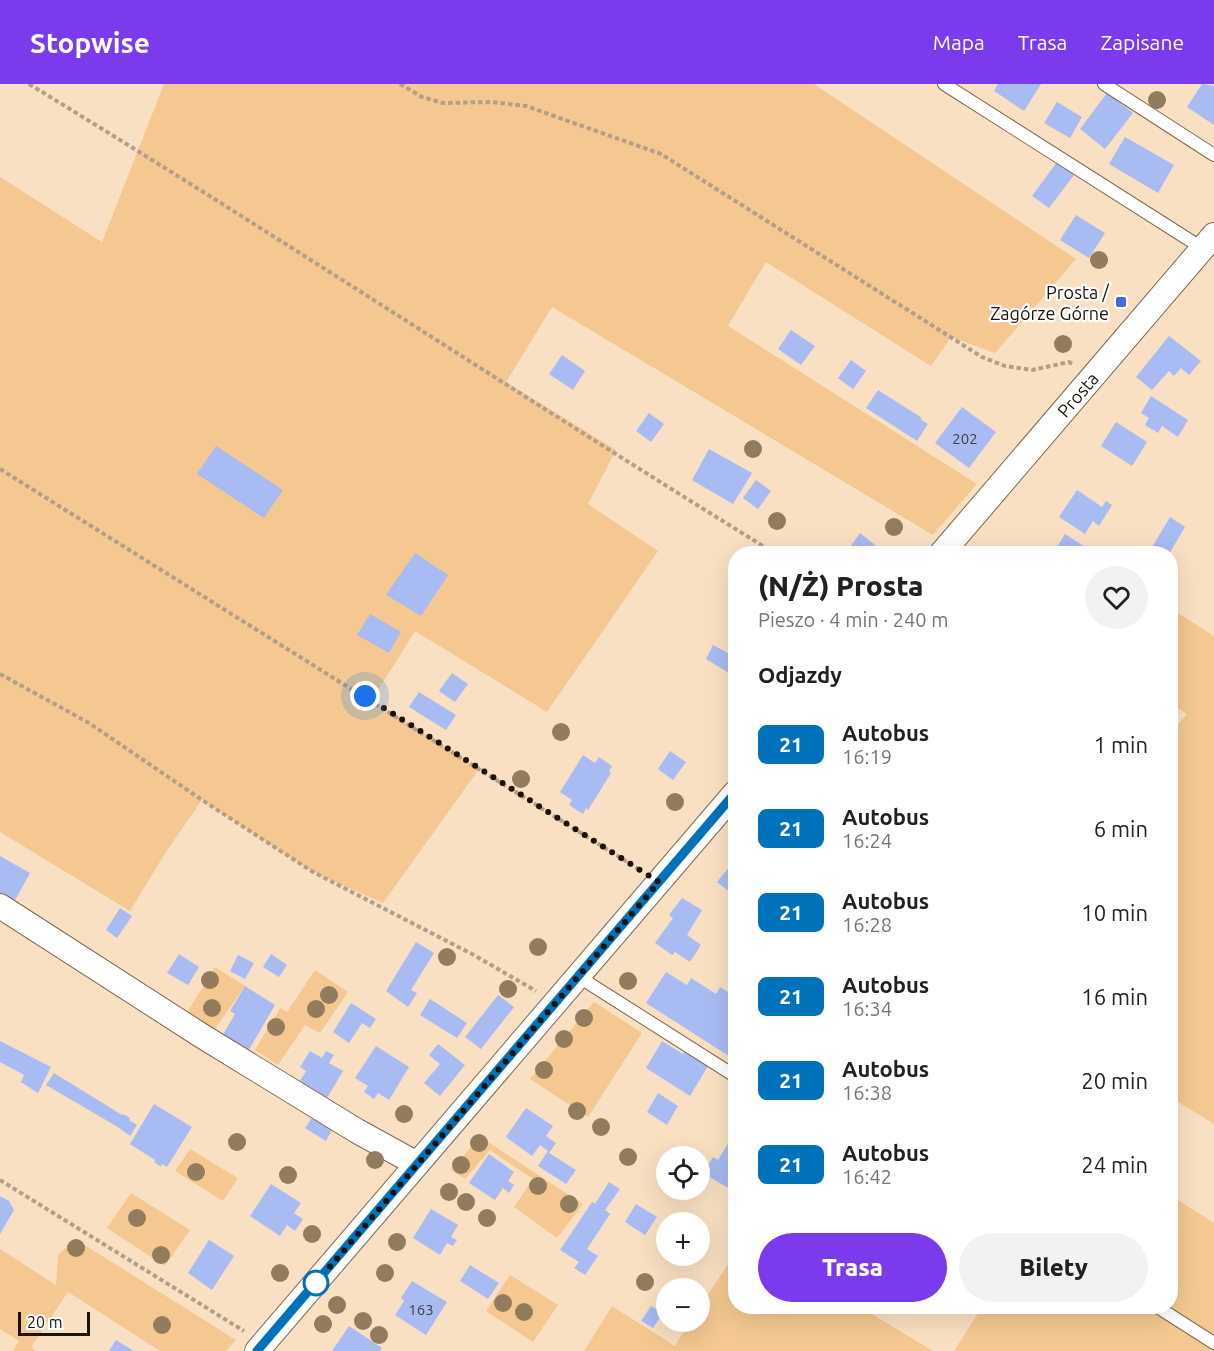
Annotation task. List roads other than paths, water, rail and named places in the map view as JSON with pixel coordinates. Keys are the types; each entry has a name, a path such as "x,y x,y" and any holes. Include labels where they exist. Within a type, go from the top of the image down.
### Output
{"street":[{"name":"Prosta","path":"948,546 1208,242"},
{"path":"260,1347 728,801"},
{"path":"0,906 202,1036 357,1131 417,1164"}],"lane":[{"path":"944,84 1208,242"},
{"path":"1104,84 1214,155"},
{"path":"579,977 728,1072"},
{"path":"1169,1314 1214,1343"}],"place":[{"name":"Prosta / Zagórze Górne","path":"1121,302"}]}
